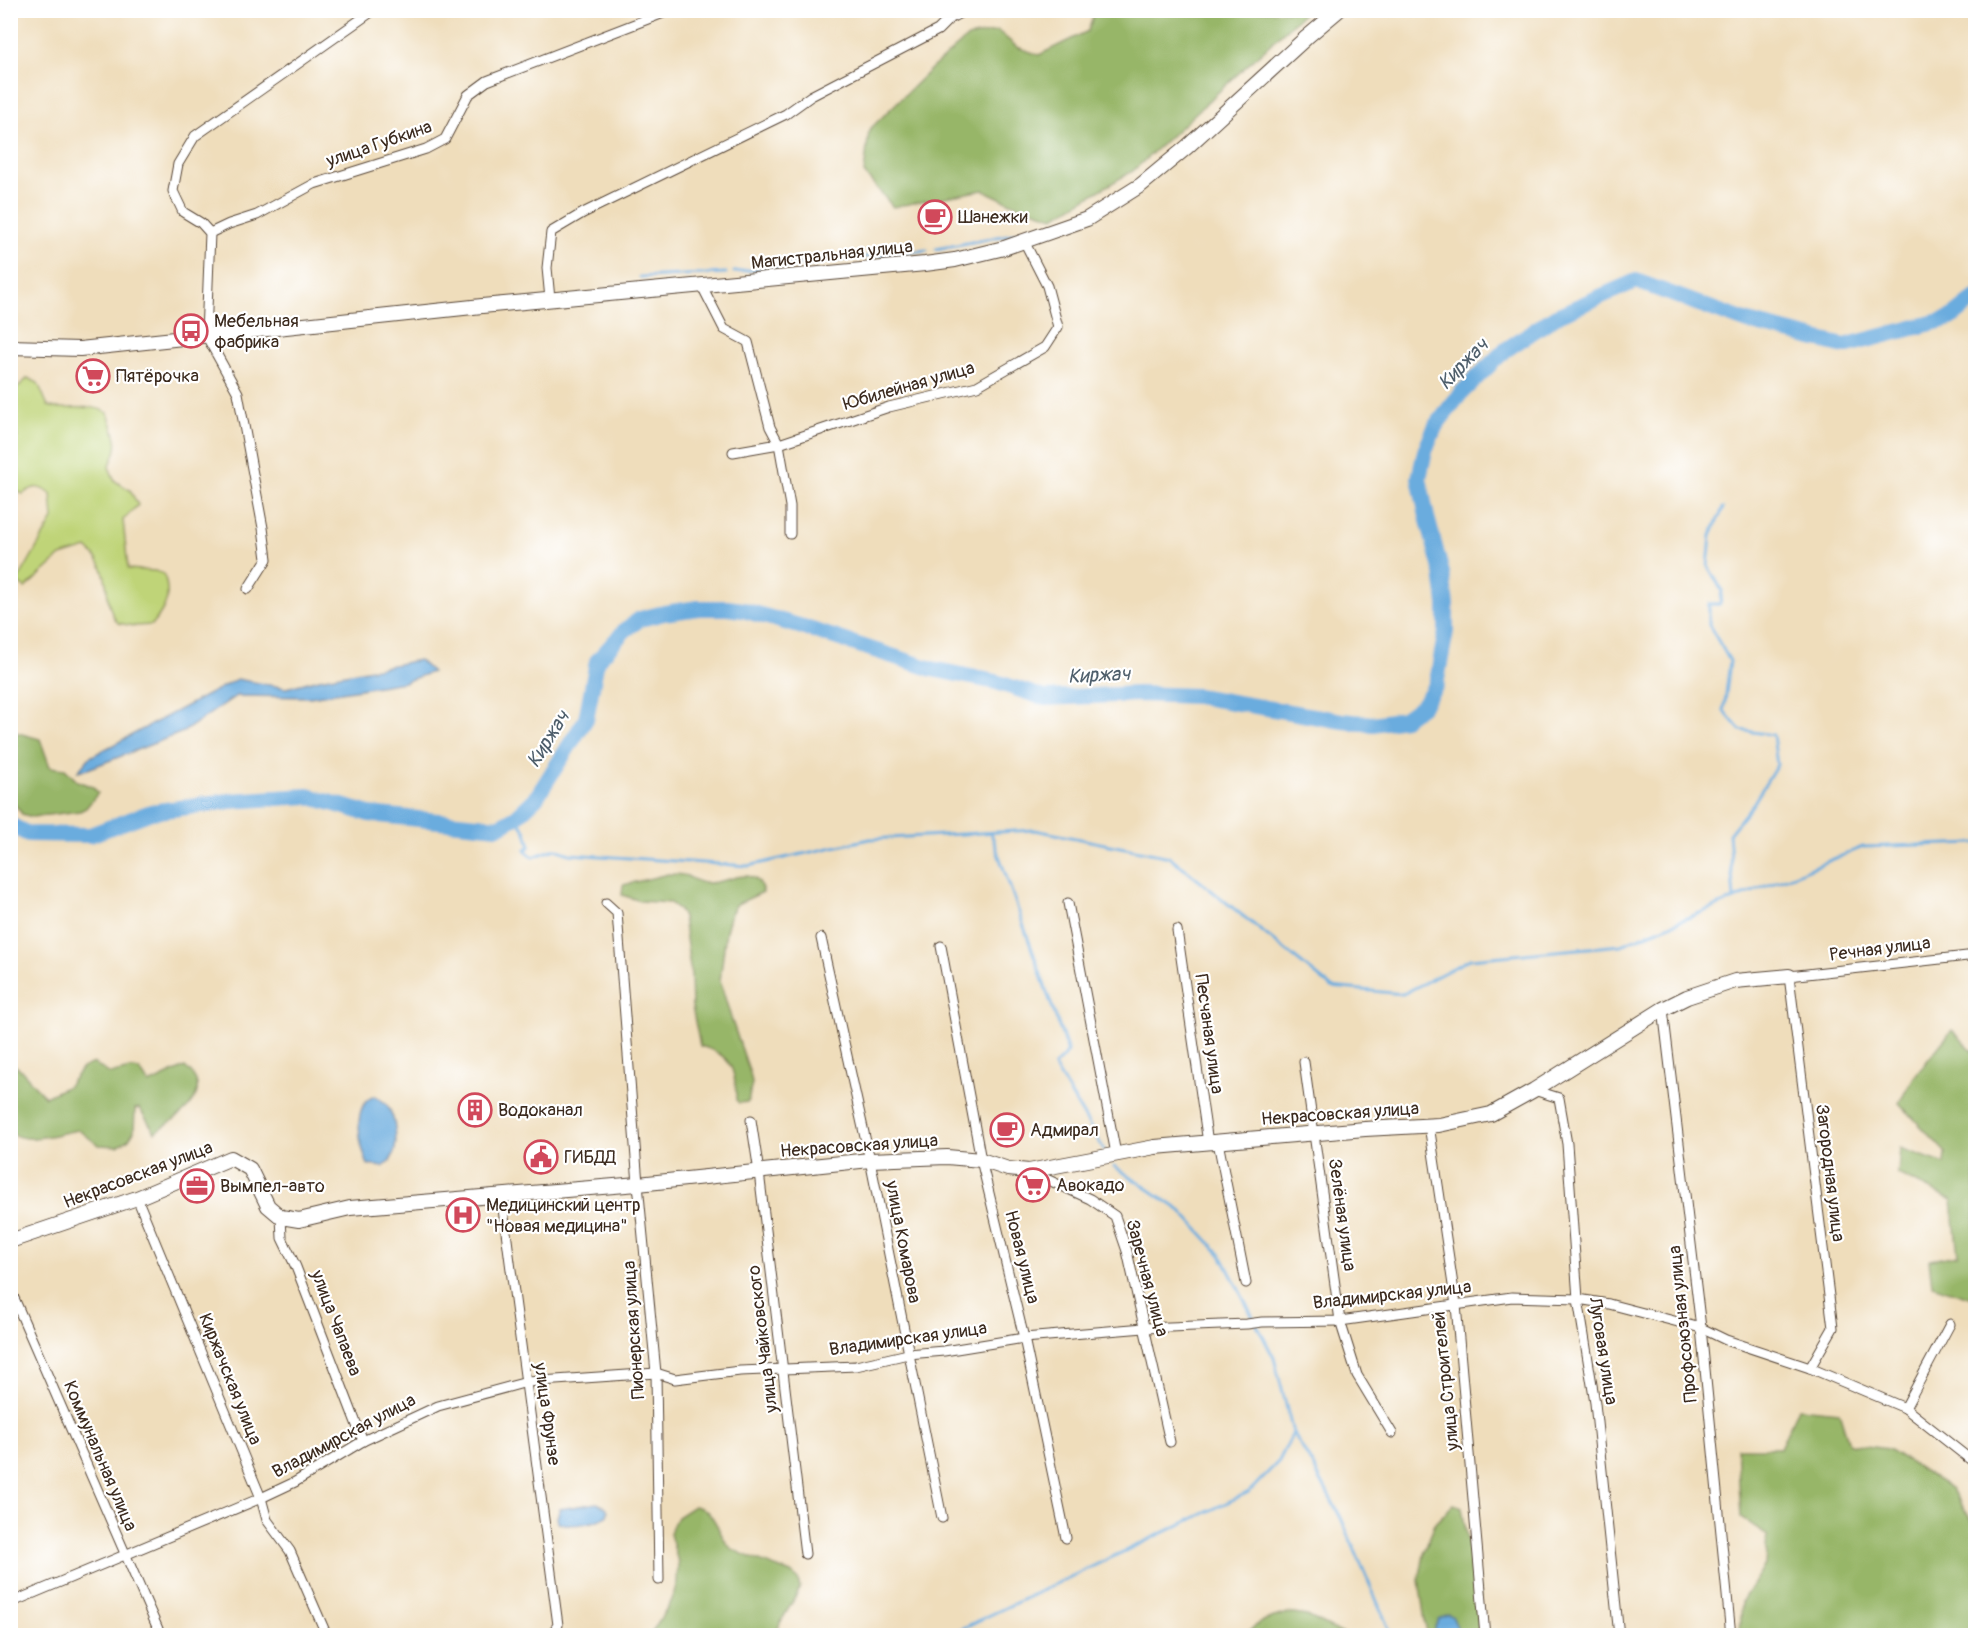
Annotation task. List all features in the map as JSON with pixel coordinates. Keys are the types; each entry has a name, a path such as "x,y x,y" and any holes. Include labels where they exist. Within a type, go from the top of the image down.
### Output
{"street":[{"path":"248,589 267,559 238,393 206,336 210,233 201,223 183,212 172,191 178,164 195,136 374,10"},
{"name":"улица Губкина","path":"210,233 257,215 314,184 426,149 445,139 468,95 487,81 671,10"},
{"path":"550,299 547,268 551,232 583,213 786,114 811,96 938,30 949,19 966,10"},
{"name":"Магистральная улица","path":"10,347 80,349 550,299 955,260 1004,248 1087,219 1141,185 1194,141 1339,10"},
{"name":"Юбилейная улица","path":"733,452 779,444 889,407 977,386 1045,347 1058,327 1047,286 1024,241"},
{"path":"702,286 724,329 748,342 770,427 779,444 790,506 790,534"},
{"name":"Пионерская улица","path":"606,903 617,914 638,1184 656,1373 659,1580"},
{"path":"1068,903 1116,1154"},
{"name":"Песчаная улица","path":"1177,930 1213,1143 1246,1283"},
{"name":"улица Комарова","path":"821,938 870,1160 942,1518"},
{"name":"Новая улица","path":"941,946 981,1160 1024,1338 1066,1538"},
{"name":"Речная улица","path":"1789,976 1976,955"},
{"name":"Некрасовская улица","path":"10,1241 137,1198 231,1158 250,1169 268,1206 281,1217 299,1220 350,1208 638,1184 870,1160 948,1157 981,1160 1008,1169 1029,1171 1155,1147 1429,1125 1491,1114 1534,1090 1663,1009 1687,998 1735,981 1789,976"},
{"name":"Загородная улица","path":"1789,976 1833,1328 1810,1368"},
{"name":"Профсоюзная улица","path":"1663,1009 1701,1328 1731,1635"},
{"name":"Зелёная улица","path":"1304,1062 1340,1321 1357,1375 1392,1433"},
{"name":"Луговая улица","path":"1534,1090 1559,1098 1567,1144 1578,1299 1595,1403 1619,1635"},
{"name":"улица Чайковского","path":"752,1120 806,1554"},
{"name":"улица Строителей","path":"1429,1125 1456,1305 1485,1635"},
{"name":"Заречная улица","path":"1029,1171 1090,1199 1115,1216 1127,1251 1170,1442"},
{"name":"улица Фрунзе","path":"501,1194 558,1625 550,1635"},
{"name":"Киржачская улица","path":"137,1198 261,1498 267,1520 290,1551 327,1635"},
{"name":"улица Чапаева","path":"281,1217 282,1238 296,1267 363,1441"},
{"name":"Коммунальная улица","path":"10,1289 160,1635"},
{"name":"Владимирская улица","path":"10,1603 261,1498 295,1482 363,1441 438,1407 527,1382 656,1373 675,1379 740,1371 783,1371 856,1366 908,1354 944,1351 1024,1338 1144,1328 1340,1321 1512,1297 1578,1299 1609,1304 1701,1328 1726,1340 1810,1368 1905,1408 1976,1464"},
{"path":"1905,1408 1950,1324"}],"green space":[{"path":"1095,11 1306,11 1133,171 1054,217 1013,204 983,190 893,207 864,173 869,130 933,67 968,37 998,31 1017,47 1039,55 1088,31"},
{"path":"28,378 38,383 48,406 86,407 108,413 117,446 109,467 115,481 130,490 138,505 123,520 128,569 164,574 166,582 166,601 152,625 134,626 118,623 109,605 102,568 87,548 61,556 25,588 17,582 53,519 51,494 37,488 23,494 11,489 11,445 17,438 11,399 16,389"},
{"path":"11,731 40,739 50,767 65,769 77,781 93,787 98,793 86,808 80,811 32,817 22,814 11,799"},
{"path":"668,874 685,875 705,883 747,876 759,883 763,892 737,904 731,913 726,931 720,981 750,1073 752,1083 748,1102 739,1103 736,1100 733,1071 725,1058 719,1053 700,1046 692,1007 691,975 683,917 670,903 640,901 622,895 623,885"},
{"path":"1952,1030 1975,1053 1975,1299 1932,1285 1929,1260 1958,1255 1952,1200 1898,1174 1900,1148 1945,1164 1946,1153 1899,1103 1914,1077"},
{"path":"11,1063 20,1069 45,1097 68,1086 82,1068 93,1063 110,1074 130,1069 140,1070 149,1084 185,1067 194,1077 197,1086 196,1096 183,1113 155,1132 139,1108 135,1109 134,1131 129,1139 118,1146 99,1145 78,1130 26,1138 11,1133"},
{"path":"1798,1408 1839,1412 1849,1444 1888,1449 1951,1488 1975,1526 1975,1635 1742,1636 1740,1634 1742,1601 1765,1565 1767,1535 1741,1517 1737,1448 1780,1448"},
{"path":"1454,1504 1462,1508 1480,1596 1478,1635 1427,1635 1419,1580 1425,1550 1435,1523"},
{"path":"694,1506 702,1508 712,1517 725,1541 734,1550 791,1573 798,1579 800,1589 780,1623 776,1635 650,1635 672,1600 677,1582 678,1562 670,1534 673,1525 677,1517"},
{"path":"1287,1613 1307,1616 1345,1635 1241,1635 1265,1620"}],"water":[{"path":"419,660 432,672 404,682 310,697 236,696 183,732 78,771 90,757 237,679 286,688 319,679"},
{"path":"375,1096 387,1105 393,1117 396,1133 393,1155 383,1167 368,1165 360,1137 362,1108"},
{"path":"597,1503 606,1507 607,1516 583,1524 569,1525 558,1522 560,1509"},
{"path":"1448,1614 1452,1616 1457,1627 1456,1635 1436,1635 1435,1627 1438,1619"}],"waterway":[{"path":"936,249 1023,232"},
{"path":"734,272 927,250"},
{"path":"640,277 726,273"},
{"name":"Киржач","path":"10,825 28,834 90,835 151,812 230,801 308,796 369,814 498,827 516,817 536,798 586,719 597,661 625,630 640,619 698,608 743,610 932,669 996,682 1045,698 1138,694 1197,696 1342,721 1373,724 1404,719 1422,706 1436,685 1446,631 1446,604 1442,573 1419,478 1425,451 1436,425 1461,393 1504,351 1556,316 1636,281 1748,322 1844,346 1951,318 1976,298"},
{"path":"1723,508 1711,535 1708,566 1722,591 1720,604 1709,604 1709,625 1730,661 1724,711 1740,730 1773,735 1777,765 1753,804 1729,834 1734,899"},
{"path":"516,817 526,832 530,846 525,850 533,857 555,849 570,854 748,866 870,839 1035,830 1170,857 1331,987 1403,994 1470,959 1621,945 1863,847 1976,843"},
{"path":"991,833 1068,1052 1054,1066 1104,1150"},
{"path":"1114,1166 1181,1211 1221,1255 1274,1358 1293,1433 1341,1518 1392,1636"},
{"path":"946,1636 1249,1492 1279,1461 1293,1433"}],"place":[{"name":"Шанежки","path":"935,217"},
{"name":"Мебельная фабрика","path":"191,331"},
{"name":"Пятёрочка","path":"93,376"},
{"name":"Водоканал","path":"475,1110"},
{"name":"Адмирал","path":"1007,1130"},
{"name":"ГИБДД","path":"541,1157"},
{"name":"Авокадо","path":"1033,1185"},
{"name":"Вымпел-авто","path":"197,1186"},
{"name":"Медицинский центр \"Новая медицина\"","path":"463,1215"}]}
